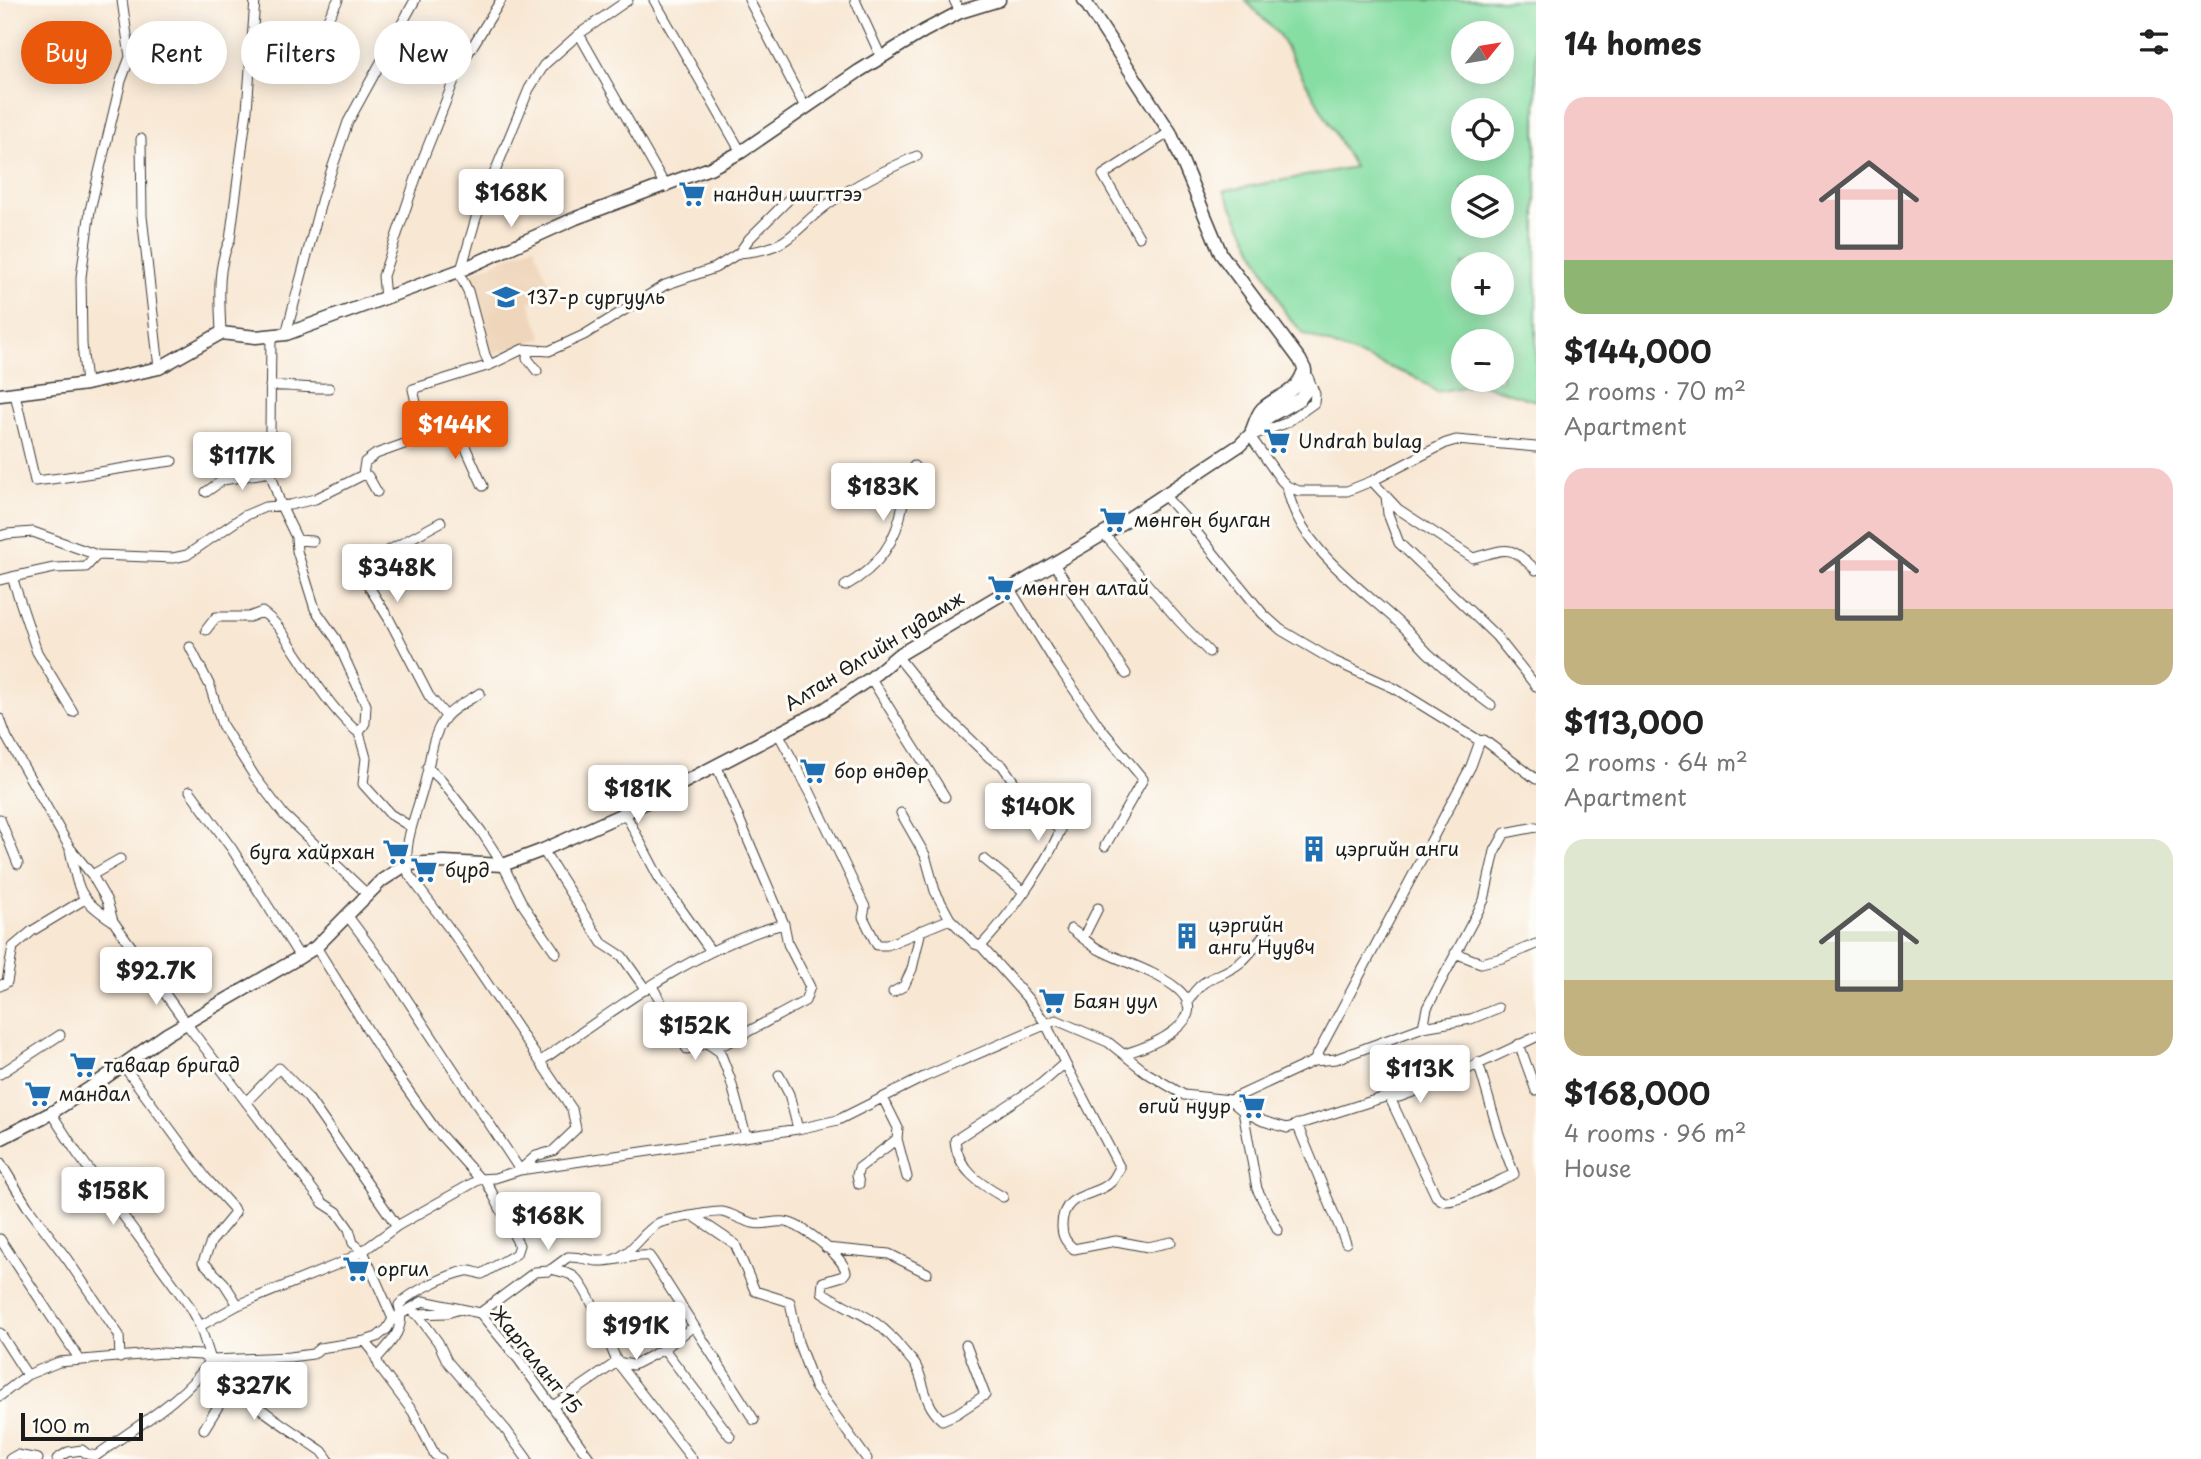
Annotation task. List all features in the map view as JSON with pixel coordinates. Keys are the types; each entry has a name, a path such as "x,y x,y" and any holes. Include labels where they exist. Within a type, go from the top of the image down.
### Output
{"main road":[{"path":"0,396 86,384 159,368 221,333 256,337 286,334 459,271 576,218 666,187 710,168 741,152 805,107 924,31 960,12 999,0"},
{"path":"1084,0 1170,132 1221,254 1300,360 1304,370"},
{"name":"Алтан Өлгийн гудамж","path":"407,864 503,865 625,813 825,709 871,678 897,656 1104,534 1240,445 1250,436 1260,410 1293,390 1299,384 1304,370"},
{"path":"0,1139 51,1113 186,1023 316,947 381,881 407,864"}],"street":[{"path":"86,384 82,344 82,277 90,210 121,81 130,57 122,0"},
{"path":"221,333 223,254 230,240 247,110 256,0"},
{"path":"327,21 338,0"},
{"path":"286,334 322,198 348,122 415,0"},
{"path":"384,298 383,276 420,166 459,68 500,0"},
{"path":"490,365 468,291 459,271 477,218 529,89 544,65 579,34 628,0"},
{"path":"654,0 741,152"},
{"path":"748,0 805,107"},
{"path":"855,0 881,57"},
{"path":"954,0 960,12"},
{"path":"579,34 666,187"},
{"path":"1139,237 1103,175 1170,132"},
{"path":"141,139 142,216 159,368"},
{"path":"429,434 417,407 413,389 490,365 523,349 549,351 584,335 665,285 715,268 739,254 775,248 798,232 828,203 873,175 917,156"},
{"path":"739,254 749,239 789,199"},
{"path":"271,337 270,431 265,455 281,506 296,540 315,610 336,639 366,705 365,723 359,733"},
{"path":"528,349 527,358 537,371"},
{"path":"1304,370 1315,394 1314,403 1286,424 1250,436 1287,486 1293,510 1310,536 1337,569 1402,625 1427,652 1491,705"},
{"path":"270,386 329,388"},
{"path":"15,394 35,481 172,461"},
{"path":"363,475 365,462 376,454 435,433 465,415"},
{"path":"454,422 483,486"},
{"path":"1287,486 1299,491 1347,491 1456,440 1536,447"},
{"path":"845,586 866,574 897,530 906,478 914,466"},
{"path":"206,492 223,480 270,472"},
{"path":"363,475 368,477 377,492"},
{"path":"0,536 33,532 97,555 173,558 187,555 244,516 265,507 315,499 363,475"},
{"path":"1372,481 1398,509 1473,558 1497,550 1513,552 1536,570"},
{"path":"1163,494 1263,614 1281,630 1334,661 1394,688 1480,741 1484,740 1536,779"},
{"path":"1386,496 1388,514 1399,543 1496,636 1536,686"},
{"path":"441,522 364,564 362,572 429,696 446,716"},
{"path":"229,539 233,525"},
{"path":"1104,534 1209,652"},
{"path":"296,540 313,541"},
{"path":"0,580 54,568 86,567 97,555"},
{"path":"1054,564 1126,674"},
{"path":"12,577 37,652 73,712"},
{"path":"1010,589 1053,659 1100,726 1143,779 1105,846"},
{"path":"206,631 216,617 249,617 262,612 274,620 304,666 349,725 359,733 366,758 363,785 390,814 411,827"},
{"path":"190,647 210,686 222,724 272,801 368,895"},
{"path":"897,656 941,711 990,758 1002,765 1014,782 1060,831 1053,847 1023,891 981,946"},
{"path":"871,678 945,797"},
{"path":"480,693 446,716 433,743 411,827 407,864 409,875 455,936 572,1109 576,1129 553,1152 536,1156 520,1170"},
{"path":"0,719 4,740 70,848 92,875 107,901 113,921"},
{"path":"778,733 810,792 865,907 863,917 877,945 887,945 950,919"},
{"path":"1314,1061 1471,766 1480,741"},
{"path":"543,850 602,943 622,956 649,988 687,1049 707,1043 725,1044 805,1001 810,987 788,944 784,924 717,766"},
{"path":"427,767 456,800 503,865 523,905 556,953"},
{"path":"190,791 232,849 300,957"},
{"path":"625,813 659,878 710,950"},
{"path":"901,813 925,855 935,891 950,919 975,944 981,946 1030,1000 1046,1024 1120,1168 1110,1184 1073,1200 1066,1209 1062,1220 1062,1232 1066,1241 1074,1249 1116,1241 1148,1247 1171,1242"},
{"path":"0,818 18,863"},
{"path":"1423,1027 1427,1008 1484,900 1494,851 1504,834 1536,828"},
{"path":"70,848 79,888 85,899 113,921 186,1023 323,1203 337,1212 349,1228 353,1243 363,1251 405,1315"},
{"path":"92,875 120,859"},
{"path":"985,859 1023,891"},
{"path":"0,986 6,982 13,947 32,931 85,899"},
{"path":"1083,937 1098,908"},
{"path":"347,915 387,969 520,1170"},
{"path":"541,1061 604,1016 710,950 784,924"},
{"path":"1071,929 1099,950 1176,988 1186,999 1188,1009 1184,1023 1172,1034 1159,1042 1124,1054"},
{"path":"893,992 904,986 912,970 921,930"},
{"path":"1187,1003 1206,979 1240,963 1267,931"},
{"path":"1455,953 1481,964 1536,944"},
{"path":"316,947 338,979 346,998 429,1120 482,1179 519,1245 516,1254 482,1274 467,1270 405,1298 399,1306 405,1315 438,1342 447,1361 527,1459"},
{"path":"200,1326 238,1305 330,1269 363,1251 397,1226 482,1179 520,1170 799,1129 838,1120 924,1077 1056,1020 1108,1042 1147,1073 1184,1095 1230,1100 1314,1061 1336,1059 1423,1027 1471,1018 1498,1009"},
{"path":"0,1074 60,1035"},
{"path":"1230,1100 1243,1111 1263,1121 1287,1128 1389,1096 1399,1097 1440,1082 1536,1037"},
{"path":"707,1043 719,1052 723,1061 746,1136"},
{"path":"1519,1044 1536,1091"},
{"path":"1389,1096 1436,1196 1448,1201 1475,1192 1514,1174 1478,1062"},
{"path":"1003,1198 978,1183 968,1173 957,1154 954,1140 1042,1083 1065,1063"},
{"path":"123,1065 206,1178 233,1208 235,1213 211,1241 203,1262 224,1283 238,1305"},
{"path":"246,1102 279,1068 314,1107 397,1226"},
{"path":"779,1075 789,1094 799,1129"},
{"path":"883,1098 897,1122 897,1139 907,1177"},
{"path":"1243,1111 1257,1189 1278,1230"},
{"path":"51,1113 77,1153 188,1304 200,1326 211,1360"},
{"path":"1297,1124 1346,1243"},
{"path":"859,1184 859,1168 897,1139"},
{"path":"0,1162 27,1206 68,1259 119,1335 120,1358"},
{"path":"613,1260 629,1251 660,1222 722,1212 762,1225 783,1221 808,1233 845,1266 846,1272 843,1276 823,1282 822,1292 877,1322 889,1333 916,1367 928,1402 933,1412 942,1420 985,1395 966,1345"},
{"path":"695,1217 735,1244 755,1291 790,1302 798,1342 815,1387 867,1459"},
{"path":"0,1239 80,1360"},
{"path":"826,1248 890,1254 926,1273"},
{"path":"480,1313 535,1272 551,1269 568,1257 613,1260 649,1256 754,1420"},
{"path":"551,1269 572,1275 580,1283 617,1362 692,1459"},
{"name":"Жаргалант 15","path":"405,1315 447,1313 461,1308 480,1313 553,1406 590,1459"},
{"path":"211,1360 313,1354 320,1348 377,1337 405,1315"},
{"path":"376,1359 392,1342 405,1315"},
{"path":"553,1406 617,1362 633,1365 664,1349 694,1325"},
{"path":"0,1333 27,1375"},
{"path":"365,1341 380,1368 413,1412 435,1454 441,1459"},
{"path":"664,1349 730,1436"},
{"path":"0,1396 27,1375 59,1362 163,1353 201,1355 211,1360 232,1384 260,1408 322,1451 328,1459"},
{"path":"57,1459 68,1452 82,1450 96,1456 164,1407 202,1374 211,1360"},
{"path":"204,1429 232,1384"},
{"path":"82,1450 89,1459"},
{"path":"10,1459 16,1455 38,1459"}],"shaded area":[{"name":"137-р сургууль","path":"534,246 553,293 529,302 543,338 491,355 486,351 466,277"}],"green space":[{"path":"1245,0 1536,0 1536,401 1506,392 1514,392 1514,329 1451,329 1451,389 1437,392 1417,378 1304,334 1286,314 1224,191 1354,167 1279,35"}],"place":[{"name":"нандин шигтгээ","path":"692,194"},
{"name":"137-р сургууль","path":"506,297"},
{"name":"Undrah bulag","path":"1277,441"},
{"name":"мөнгөн булган","path":"1113,520"},
{"name":"мөнгөн алтай","path":"1001,588"},
{"name":"бор өндөр","path":"813,771"},
{"name":"цэргийн анги","path":"1314,849"},
{"name":"буга хайрхан","path":"396,852"},
{"name":"бүрд","path":"424,870"},
{"name":"цэргийн анги Нуувч","path":"1187,936"},
{"name":"Баян уул","path":"1052,1001"},
{"name":"таваар бригад","path":"83,1065"},
{"name":"мандал","path":"38,1094"},
{"name":"өгий нуур","path":"1252,1106"},
{"name":"оргил","path":"356,1269"}]}
